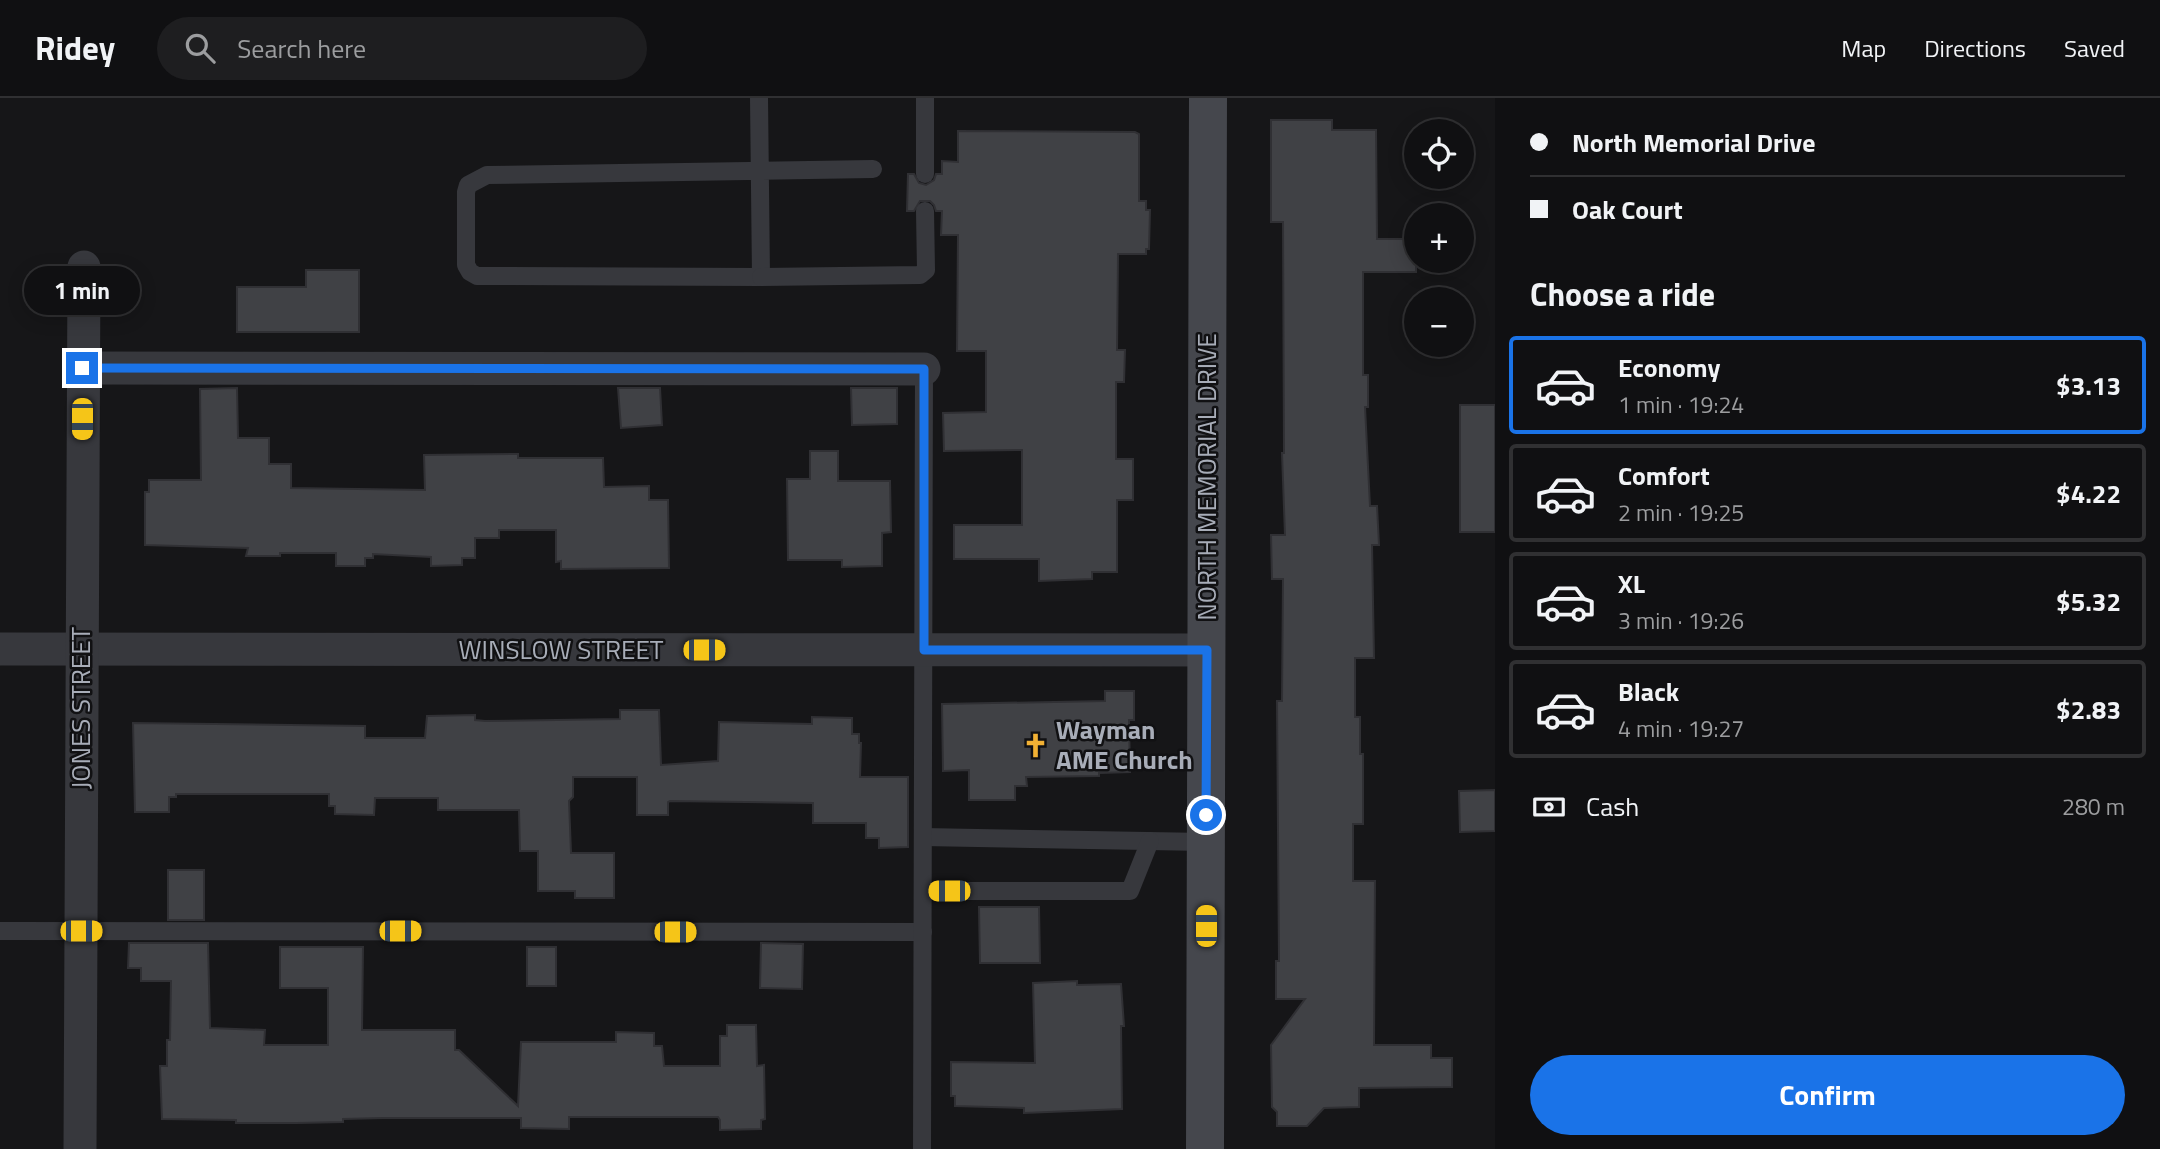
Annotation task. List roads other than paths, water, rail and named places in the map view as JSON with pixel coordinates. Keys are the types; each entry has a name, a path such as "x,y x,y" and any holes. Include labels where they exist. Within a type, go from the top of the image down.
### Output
{"main road":[{"name":"NORTH MEMORIAL DRIVE","path":"1205,1149 1208,98"}],"street":[{"name":"JONES STREET","path":"80,1149 84,267"},
{"path":"82,368 924,369"},
{"name":"WINSLOW STREET","path":"0,649 1207,650"}],"lane":[{"path":"759,98 761,277"},
{"path":"925,98 926,174"},
{"path":"873,169 487,175 468,185 466,192 466,265 470,272 477,276 920,275 926,271 926,211"},
{"path":"922,1149 924,369"},
{"path":"923,836 1206,842"},
{"path":"923,891 1130,891 1150,841"},
{"path":"0,931 923,932"}],"place":[{"name":"Wayman AME Church","path":"1036,745"}]}
